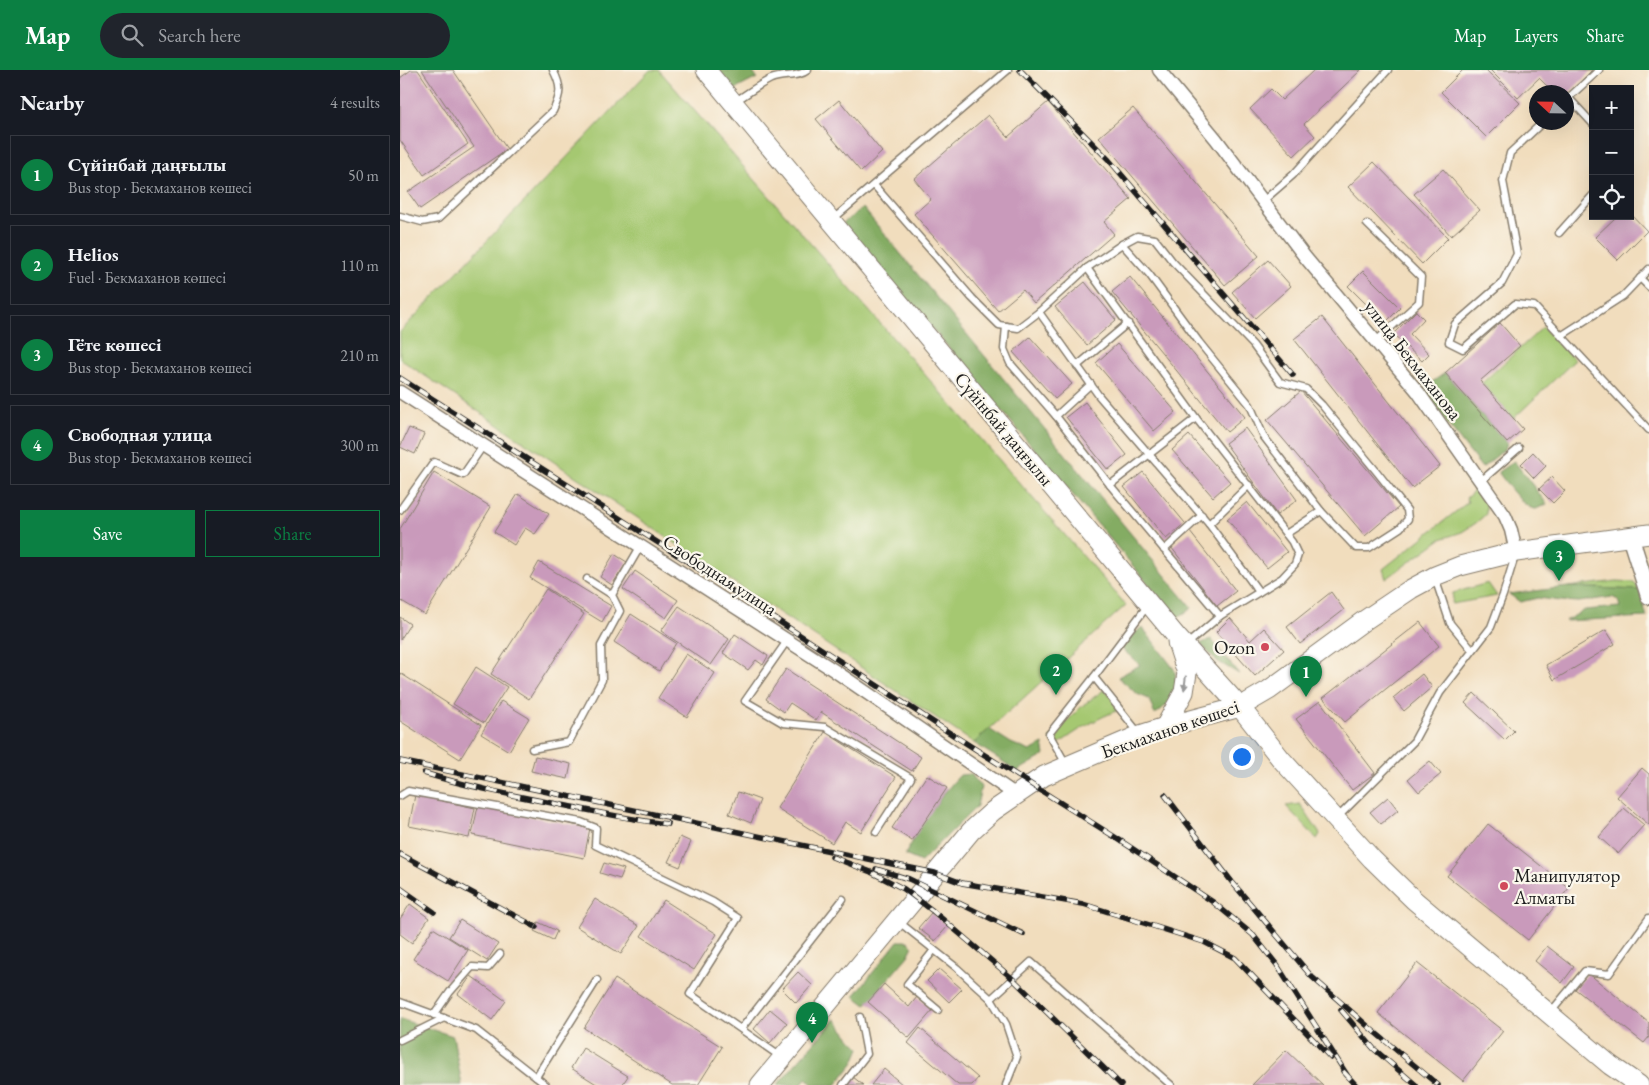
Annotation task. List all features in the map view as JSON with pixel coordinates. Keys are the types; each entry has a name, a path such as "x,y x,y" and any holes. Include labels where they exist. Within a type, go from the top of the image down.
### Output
{"main road":[{"name":"Сүйінбай даңғылы","path":"706,70 1180,641 1240,707 1281,760 1372,859 1414,900 1610,1065 1639,1085"},
{"name":"Бекмаханов көшесі","path":"760,1085 971,831 993,811 1044,776 1165,727 1240,707 1269,690 1369,617 1411,589 1435,576 1460,566 1516,552 1649,534"},
{"path":"1165,727 1184,692 1187,673 1180,641"}],"street":[{"name":"улица Бекмаханова","path":"1159,70 1216,139 1306,257 1418,392 1505,516 1511,530 1516,552"},
{"name":"Свободная улица","path":"400,392 787,641 1016,795"},
{"path":"1630,536 1649,596"}],"lane":[{"path":"400,216 422,222 438,219 553,111 560,90 559,81 553,70"},
{"path":"733,103 771,79 804,73 808,70"},
{"path":"831,221 1008,70"},
{"path":"1263,201 1293,175 1388,70"},
{"path":"1574,93 1599,70"},
{"path":"1574,105 1589,120"},
{"path":"1534,130 1510,153 1503,181 1517,254 1502,284 1454,324 1449,342 1462,349 1515,304 1534,306 1649,430"},
{"path":"874,185 972,298 999,325 1018,328 1039,312 1087,268 1122,244 1137,236 1155,239 1173,262 1253,345 1280,382 1306,389 1322,405 1407,510 1408,519 1400,528 1369,548 1356,548 1321,511 1264,437 1250,405 1199,342 1149,274 1122,244"},
{"path":"1559,233 1589,200"},
{"path":"1367,224 1421,277 1419,302 1376,341"},
{"path":"1087,268 1196,418 1286,534 1298,555 1296,564 1282,578 1180,641"},
{"path":"1561,336 1623,296 1649,269"},
{"path":"1640,278 1649,287"},
{"path":"1039,312 1091,384 1210,524 1259,592"},
{"path":"1078,366 1128,323"},
{"path":"1006,326 1004,348 1010,363 1056,416 1110,485 1220,616"},
{"path":"1056,416 1091,384"},
{"path":"1110,485 1196,418"},
{"path":"400,510 434,462 463,475 483,446"},
{"path":"1481,481 1519,448"},
{"path":"1210,524 1249,485"},
{"path":"1286,534 1321,511"},
{"path":"1164,550 1202,515"},
{"path":"612,595 640,547"},
{"path":"1336,819 1414,741 1440,693 1491,627 1516,552"},
{"path":"1435,576 1450,623 1472,650"},
{"path":"532,749 569,742 602,680 601,646 620,611 612,595 587,579"},
{"path":"1068,766 1049,734 1149,604"},
{"path":"787,641 745,701 783,723 825,727 911,778 876,832"},
{"path":"1094,677 1140,736"},
{"path":"400,796 408,790 581,822 596,828 595,845 713,902 738,918 690,994 782,1058"},
{"path":"741,1029 842,898"},
{"path":"1550,1014 1585,971 1609,974 1649,918"},
{"path":"896,920 957,968 991,999 1006,1024 1017,1058 1006,1085"},
{"path":"934,950 907,984 938,1010"},
{"path":"434,1015 450,992 472,967 488,968 500,954"},
{"path":"991,999 1031,962 1171,1085"},
{"path":"536,1077 597,980"},
{"path":"400,1002 476,1030 546,1085"},
{"path":"843,1085 867,1054 860,1017"},
{"path":"400,1040 444,1018"}],"green space":[{"path":"650,70 659,70 1126,605 974,743 400,359 400,332"},
{"path":"717,70 751,70 757,78 732,91"},
{"path":"863,208 1192,608 1177,618 843,223"},
{"path":"1543,327 1575,360 1513,419 1482,383"},
{"path":"1445,373 1507,443 1505,449 1482,468 1446,422 1425,387"},
{"path":"1514,461 1547,504 1536,509 1531,508 1510,488 1498,472"},
{"path":"1478,487 1486,501 1486,514 1462,532 1441,539 1386,579 1383,569 1468,502 1466,498"},
{"path":"1617,581 1634,582 1639,590 1568,587"},
{"path":"1488,583 1497,596 1452,604 1453,593"},
{"path":"1568,587 1639,590 1647,617 1565,621 1585,610 1620,607 1618,600 1612,597 1579,602 1538,598 1520,602 1509,594"},
{"path":"1142,627 1174,669 1176,676 1175,688 1171,699 1157,713 1154,713 1149,699 1137,694 1118,677 1140,665 1120,647"},
{"path":"1211,639 1239,674 1217,661 1200,644"},
{"path":"1105,689 1121,709 1087,725 1056,746 1050,738 1082,706"},
{"path":"989,729 1011,743 1030,751 1043,744 1045,755 1016,772 974,743"},
{"path":"971,774 981,787 977,806 921,862 905,855 916,834 944,793 960,775"},
{"path":"1300,804 1320,834 1317,839 1286,806"},
{"path":"898,941 908,941 913,946 908,956 866,1005 854,996"},
{"path":"400,1019 453,1036 462,1085 400,1085"},
{"path":"835,1019 860,1048 854,1062 836,1085 813,1085 806,1078 801,1085 777,1085"}],"building":[{"path":"411,70 418,70 468,144 424,175 400,140 400,78"},
{"path":"422,70 453,70 507,149 420,209 408,192 474,147"},
{"path":"1314,70 1361,70 1304,124 1315,136 1294,156 1250,109 1271,89 1282,100"},
{"path":"1463,70 1486,70 1520,103 1486,137 1441,92"},
{"path":"1490,70 1592,70 1574,88 1574,85 1546,85 1539,78 1532,85 1529,85 1529,88 1518,98"},
{"path":"839,100 882,152 861,172 816,119"},
{"path":"1048,102 1131,199 1104,222 1114,234 1034,303 1023,290 998,311 914,214 931,199 914,179 988,115 1008,137"},
{"path":"1133,108 1259,256 1225,285 1099,137"},
{"path":"1374,162 1448,238 1422,264 1348,187"},
{"path":"1443,169 1480,210 1451,236 1414,194"},
{"path":"1634,217 1647,231 1618,260 1595,237 1613,220 1634,220"},
{"path":"1268,260 1291,286 1255,318 1232,292"},
{"path":"1363,271 1400,308 1385,323 1348,286"},
{"path":"1130,277 1245,417 1227,432 1112,292"},
{"path":"1085,282 1116,320 1087,345 1055,307"},
{"path":"1416,311 1424,319 1410,334 1429,354 1422,361 1393,334"},
{"path":"1322,317 1440,466 1412,488 1294,339"},
{"path":"1500,323 1520,346 1480,381 1523,429 1507,443 1445,373"},
{"path":"1030,337 1072,384 1055,399 1013,352"},
{"path":"1117,344 1176,412 1154,431 1096,363"},
{"path":"1301,391 1399,507 1365,536 1267,420"},
{"path":"1085,402 1127,455 1108,470 1066,417"},
{"path":"409,428 424,434 415,454 400,447"},
{"path":"1245,428 1297,500 1277,515 1225,443"},
{"path":"1189,435 1230,482 1213,497 1172,450"},
{"path":"1533,452 1546,466 1534,478 1521,464"},
{"path":"434,472 491,507 425,615 400,600 400,529"},
{"path":"1143,472 1185,523 1166,539 1124,487"},
{"path":"1552,477 1565,491 1553,503 1539,489"},
{"path":"518,494 549,514 535,534 525,528 514,545 494,532"},
{"path":"1247,502 1287,552 1267,568 1227,519"},
{"path":"1190,532 1236,591 1217,606 1171,547"},
{"path":"614,554 627,562 612,585 600,577"},
{"path":"539,562 611,606 602,622 530,578"},
{"path":"635,571 678,600 666,618 623,589"},
{"path":"546,589 584,614 529,699 491,674"},
{"path":"1331,592 1344,610 1300,644 1287,627"},
{"path":"679,606 729,639 711,665 661,631"},
{"path":"631,614 676,643 659,671 614,642"},
{"path":"400,617 410,624 400,640"},
{"path":"1230,618 1250,641 1264,628 1284,650 1255,676 1216,632"},
{"path":"1420,622 1439,646 1345,722 1323,698"},
{"path":"1606,630 1615,644 1554,680 1546,665"},
{"path":"735,634 768,656 763,665 756,660 748,670 723,653"},
{"path":"686,654 715,673 687,717 658,698"},
{"path":"476,667 507,687 484,723 453,704"},
{"path":"786,669 921,757 912,771 821,712 816,720 790,703 784,712 766,699"},
{"path":"400,673 481,725 460,759 400,721"},
{"path":"1422,674 1432,687 1404,711 1393,698"},
{"path":"1474,693 1514,731 1505,740 1465,703"},
{"path":"501,701 529,718 509,751 481,734"},
{"path":"1320,701 1375,773 1352,790 1296,719"},
{"path":"825,732 896,777 861,832 845,822 832,843 777,808"},
{"path":"535,756 571,764 568,779 531,771"},
{"path":"1430,761 1441,774 1419,792 1408,779"},
{"path":"1642,768 1649,774 1649,825 1617,797"},
{"path":"927,775 947,788 912,841 892,828"},
{"path":"738,792 760,800 751,823 729,814"},
{"path":"415,795 475,808 469,838 409,826"},
{"path":"1388,797 1398,810 1381,824 1370,812"},
{"path":"478,806 590,828 584,858 472,835"},
{"path":"1624,808 1644,825 1618,854 1599,837"},
{"path":"1488,824 1569,888 1528,940 1447,876"},
{"path":"680,837 691,842 680,867 668,862"},
{"path":"604,863 624,869 620,879 600,873"},
{"path":"595,899 639,926 621,954 577,927"},
{"path":"664,900 717,934 694,970 641,936"},
{"path":"410,904 429,918 412,943 400,934 400,919"},
{"path":"931,913 948,926 935,941 918,928"},
{"path":"460,920 498,944 487,961 449,937"},
{"path":"538,922 557,931 553,940 534,931"},
{"path":"433,928 468,950 448,981 413,959"},
{"path":"1547,946 1574,967 1562,983 1535,961"},
{"path":"1417,963 1503,1031 1463,1081 1378,1013"},
{"path":"939,969 962,989 949,1002 927,981"},
{"path":"798,972 812,985 796,1003 782,989"},
{"path":"1588,973 1649,1023 1649,1037 1644,1043 1575,989"},
{"path":"471,976 506,1001 492,1020 458,994"},
{"path":"615,979 722,1047 698,1085 672,1085 584,1028"},
{"path":"884,984 909,1007 917,997 933,1010 909,1038 868,1002"},
{"path":"770,1009 787,1023 770,1043 754,1029"},
{"path":"920,1028 978,1078 972,1085 958,1085 908,1043"},
{"path":"583,1048 628,1076 622,1085 598,1085 571,1068"},
{"path":"1286,1050 1323,1085 1252,1085"},
{"path":"884,1069 903,1085 871,1085"},
{"path":"853,1077 863,1085 847,1085"}],"railway":[{"path":"1020,70 1109,160 1293,375"},
{"path":"400,378 1213,902 1253,935 1277,965 1347,1075"},
{"path":"400,761 935,873 962,883 1083,904 1204,942 1235,958 1331,1058"},
{"path":"424,773 510,795 615,816 668,824"},
{"path":"1165,795 1232,882 1312,977 1438,1085"},
{"path":"400,854 536,927"},
{"path":"832,857 871,872 904,889 933,911 1013,979 1121,1085"},
{"path":"876,869 909,879 1023,934"},
{"path":"400,888 434,912"},
{"path":"1341,1010 1374,1049 1416,1085"},
{"path":"1343,1071 1356,1085"}],"place":[{"name":"Гёте көшесі","path":"1559,581"},
{"name":"Ozon","path":"1265,647"},
{"name":"Helios","path":"1056,695"},
{"name":"Сүйінбай даңғылы","path":"1306,697"},
{"name":"Манипулятор Алматы","path":"1504,886"},
{"name":"Свободная улица","path":"812,1043"}]}
